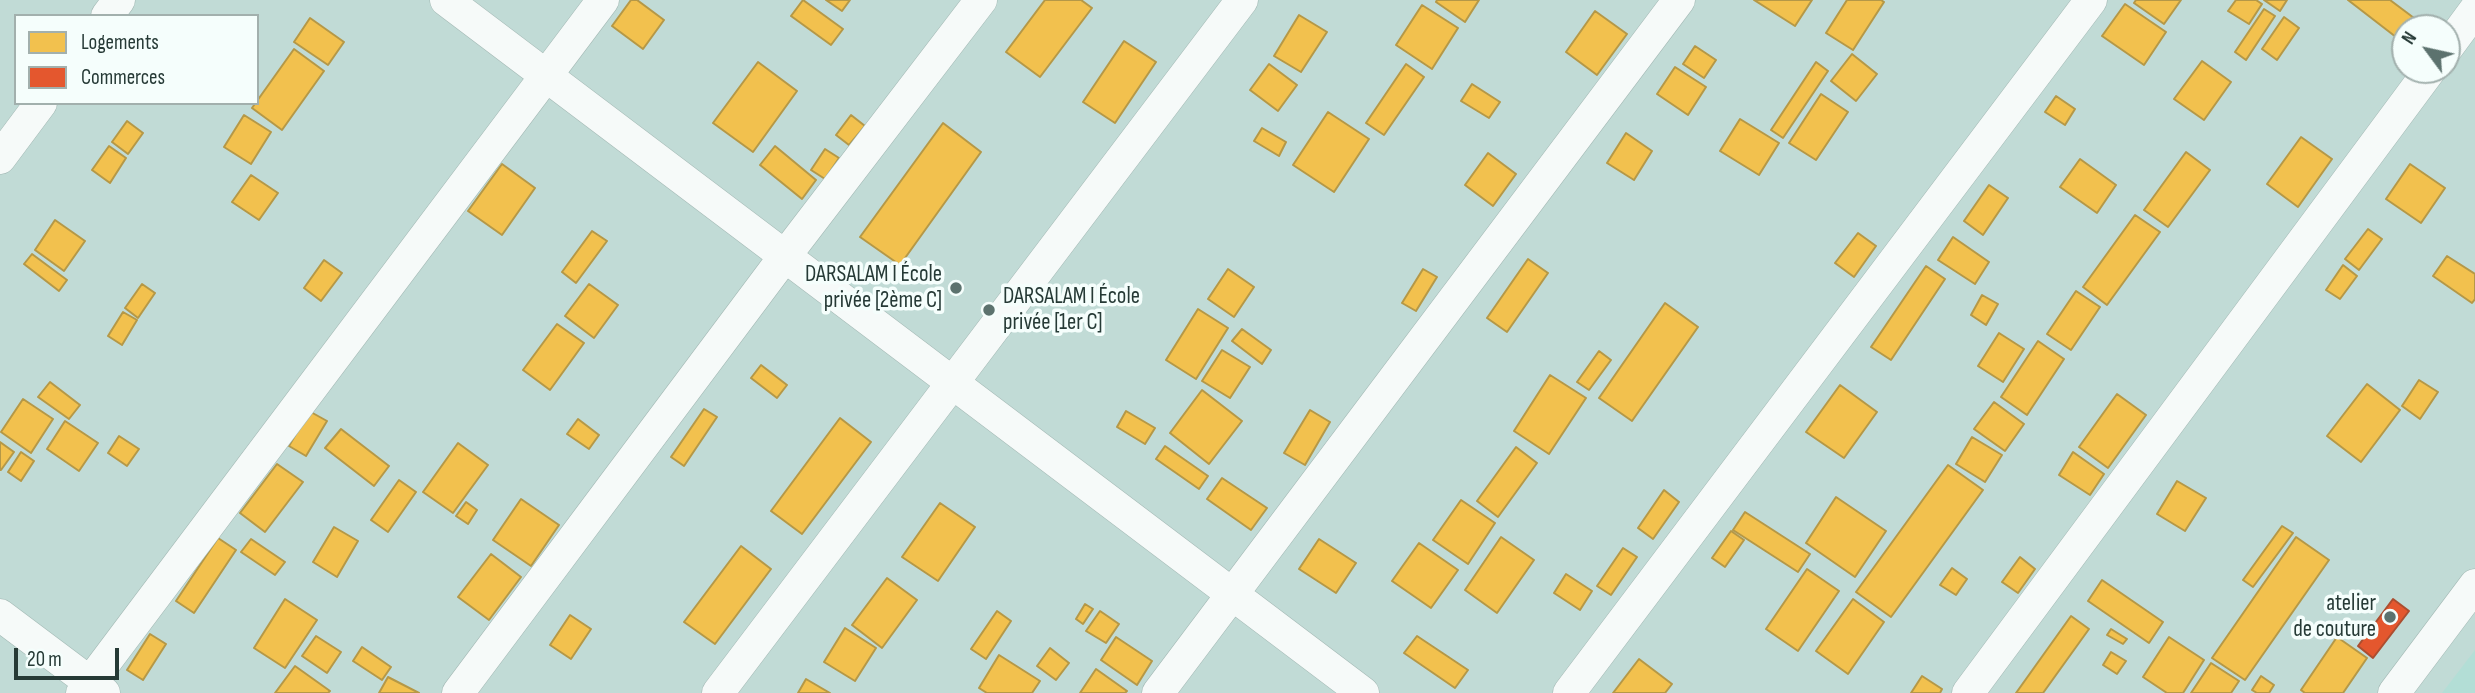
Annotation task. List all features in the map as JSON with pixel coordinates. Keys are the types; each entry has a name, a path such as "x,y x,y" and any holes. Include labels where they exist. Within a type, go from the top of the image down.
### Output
{"street":[{"path":"446,0 1363,693"},
{"path":"0,615 92,689 603,0"},
{"path":"458,693 785,256 981,0"},
{"path":"718,693 1242,0"},
{"path":"1158,693 1679,0"},
{"path":"1569,693 2091,0"},
{"path":"2461,28 2475,7 2469,0"},
{"path":"1968,693 2420,84"},
{"path":"0,158 40,105"},
{"path":"2394,693 2475,585"}],"shaded area":[{"path":"2475,650 2475,693 2442,693"}],"building: Logements":[{"path":"631,0 637,0 664,20 643,49 612,26"},
{"path":"803,0 843,29 831,45 791,16"},
{"path":"826,0 850,0 842,11"},
{"path":"1045,0 1081,0 1092,8 1040,77 1006,52"},
{"path":"1479,0 1465,22 1436,2"},
{"path":"1754,0 1812,0 1795,26"},
{"path":"1847,0 1884,2 1853,50 1826,33"},
{"path":"2136,0 2181,0 2164,24 2134,3"},
{"path":"2236,0 2256,0 2262,4 2249,24 2228,11"},
{"path":"2264,0 2287,0 2280,11"},
{"path":"2348,0 2390,0 2409,14 2391,14 2391,33"},
{"path":"2125,4 2166,32 2144,65 2102,36"},
{"path":"1422,5 1458,28 1432,69 1396,45"},
{"path":"2264,9 2275,16 2246,60 2235,52"},
{"path":"1595,11 1627,34 1597,75 1566,52"},
{"path":"1299,15 1327,32 1301,72 1274,56"},
{"path":"2284,17 2299,28 2277,60 2262,49"},
{"path":"310,18 344,42 328,65 294,42"},
{"path":"1124,41 1156,62 1115,123 1083,102"},
{"path":"1695,46 1716,60 1704,78 1683,64"},
{"path":"294,49 324,71 282,130 252,108 259,105 259,98"},
{"path":"1852,54 1877,74 1856,101 1831,81"},
{"path":"2202,61 2231,82 2204,120 2174,99"},
{"path":"758,62 797,91 753,152 713,123"},
{"path":"1816,62 1828,71 1783,138 1771,130"},
{"path":"1269,64 1297,85 1278,111 1250,90"},
{"path":"1406,64 1424,77 1384,135 1366,123"},
{"path":"1675,67 1706,87 1688,115 1657,94"},
{"path":"1472,84 1500,102 1489,118 1461,101"},
{"path":"1821,94 1848,112 1816,160 1789,143"},
{"path":"2056,96 2075,109 2065,125 2045,112"},
{"path":"1328,112 1369,139 1334,192 1293,165"},
{"path":"244,115 271,132 251,164 224,147"},
{"path":"851,115 865,126 849,145 836,135"},
{"path":"1740,119 1779,143 1759,175 1720,151"},
{"path":"127,121 143,133 128,154 112,142"},
{"path":"943,123 981,152 900,265 860,237"},
{"path":"1262,128 1286,142 1279,156 1254,141"},
{"path":"1626,133 1652,151 1634,180 1607,163"},
{"path":"2301,137 2332,159 2298,207 2267,184"},
{"path":"109,146 126,158 110,183 92,170"},
{"path":"775,146 816,180 802,199 760,165"},
{"path":"825,149 839,158 825,179 811,170"},
{"path":"2186,152 2210,170 2168,227 2144,210"},
{"path":"1488,153 1516,174 1493,206 1465,185"},
{"path":"2080,159 2116,185 2097,213 2060,187"},
{"path":"502,164 535,188 502,235 468,211"},
{"path":"2410,164 2445,188 2421,223 2386,199"},
{"path":"251,175 278,193 259,220 232,202"},
{"path":"1989,185 2008,198 1983,235 1964,221"},
{"path":"2135,215 2160,232 2107,305 2083,287"},
{"path":"55,220 85,241 64,271 35,250"},
{"path":"2368,229 2382,239 2359,270 2345,259"},
{"path":"592,231 607,241 576,283 562,272"},
{"path":"1858,233 1876,246 1854,277 1835,263"},
{"path":"1953,237 1989,262 1975,284 1938,260"},
{"path":"32,254 67,280 59,291 24,264"},
{"path":"2447,256 2475,274 2475,299 2472,303 2433,276"},
{"path":"1528,259 1548,273 1507,332 1487,318"},
{"path":"324,260 342,273 321,301 304,288"},
{"path":"2343,265 2357,276 2340,299 2326,290"},
{"path":"1926,266 1945,279 1891,360 1871,347"},
{"path":"1228,269 1254,287 1234,317 1208,299"},
{"path":"1423,269 1437,277 1416,311 1402,303"},
{"path":"142,284 155,293 138,318 125,308"},
{"path":"589,284 618,305 594,338 565,316"},
{"path":"2076,291 2100,307 2071,350 2047,334"},
{"path":"1982,295 1998,304 1986,325 1971,315"},
{"path":"1665,303 1698,327 1632,421 1599,398"},
{"path":"1198,309 1228,328 1196,379 1166,360"},
{"path":"123,312 137,320 122,345 108,336"},
{"path":"557,324 584,343 550,390 523,370"},
{"path":"1242,329 1271,350 1262,364 1232,341"},
{"path":"1999,333 2024,349 2003,382 1978,366"},
{"path":"2038,341 2064,359 2027,415 2001,397"},
{"path":"1222,350 1250,367 1230,398 1202,381"},
{"path":"1599,351 1611,360 1589,390 1577,382"},
{"path":"761,365 787,385 777,398 751,378"},
{"path":"1550,375 1586,398 1549,454 1514,431"},
{"path":"2419,380 2438,392 2420,419 2402,406"},
{"path":"50,382 80,405 69,419 38,397"},
{"path":"2367,384 2400,410 2361,462 2327,436"},
{"path":"1840,385 1877,412 1844,458 1806,432"},
{"path":"1202,390 1242,421 1209,464 1170,433"},
{"path":"2117,394 2146,415 2108,468 2079,447"},
{"path":"23,399 53,419 31,453 1,432"},
{"path":"1994,402 2024,424 2005,451 1974,429"},
{"path":"704,409 717,417 684,466 671,457"},
{"path":"1310,410 1330,422 1305,465 1284,453"},
{"path":"309,411 327,421 306,456 289,446"},
{"path":"1126,411 1155,428 1145,444 1117,427"},
{"path":"840,418 871,442 802,534 771,511"},
{"path":"578,419 599,435 589,449 567,434"},
{"path":"65,421 98,443 79,471 47,449"},
{"path":"341,429 389,466 374,486 325,448"},
{"path":"119,436 139,449 127,466 108,453"},
{"path":"1972,437 2002,455 1985,482 1956,464"},
{"path":"0,442 14,452 1,470 0,470"},
{"path":"458,443 488,465 453,513 423,492"},
{"path":"1165,446 1208,476 1199,489 1156,459"},
{"path":"1516,447 1537,463 1498,517 1477,501"},
{"path":"21,452 34,461 21,481 8,472"},
{"path":"2073,452 2104,474 2090,495 2059,475"},
{"path":"277,464 303,482 265,532 240,513"},
{"path":"1948,465 1983,490 1891,617 1856,592"},
{"path":"1222,478 1267,508 1251,530 1207,499"},
{"path":"399,480 416,492 388,532 371,520"},
{"path":"2177,481 2206,498 2185,531 2157,514"},
{"path":"1664,490 1679,502 1653,539 1638,528"},
{"path":"1836,497 1886,531 1855,577 1806,543"},
{"path":"521,499 559,525 531,566 493,540"},
{"path":"1461,500 1495,523 1468,564 1433,540"},
{"path":"466,502 477,510 468,524 456,516"},
{"path":"940,503 975,527 938,581 902,557"},
{"path":"1745,512 1810,554 1798,572 1733,530"},
{"path":"2282,526 2293,533 2253,587 2243,580"},
{"path":"334,527 358,541 337,577 313,562"},
{"path":"1731,531 1744,540 1725,567 1712,558"},
{"path":"1501,537 1534,560 1497,613 1465,590"},
{"path":"2296,537 2329,560 2245,680 2212,658"},
{"path":"218,538 236,550 194,613 176,601"},
{"path":"251,539 285,562 275,575 241,552"},
{"path":"1319,539 1356,563 1336,593 1299,569"},
{"path":"1419,543 1458,570 1431,608 1392,581"},
{"path":"741,546 771,569 715,644 684,622"},
{"path":"1623,548 1637,557 1611,595 1597,586"},
{"path":"491,554 521,577 489,620 458,597"},
{"path":"2020,557 2035,569 2018,593 2002,582"},
{"path":"1952,568 1967,579 1956,595 1940,585"},
{"path":"1807,569 1839,591 1798,651 1766,629"},
{"path":"1566,574 1592,591 1580,610 1554,593"},
{"path":"887,578 917,600 882,648 852,625"},
{"path":"2102,580 2163,622 2149,643 2088,601"},
{"path":"285,599 317,620 285,668 254,648"},
{"path":"1853,599 1884,622 1848,674 1816,651"},
{"path":"1085,604 1093,609 1083,624 1076,619"},
{"path":"997,611 1011,621 986,659 971,649"},
{"path":"1100,611 1119,624 1106,643 1086,631"},
{"path":"570,615 591,629 571,659 550,645"},
{"path":"2071,616 2089,629 2043,693 2016,693"},
{"path":"845,628 876,648 855,681 824,662"},
{"path":"2111,629 2127,639 2123,644 2107,635"},
{"path":"150,634 166,644 143,680 127,670"},
{"path":"316,636 341,652 327,673 302,656"},
{"path":"1417,636 1468,670 1455,688 1404,653"},
{"path":"1116,637 1152,661 1137,685 1101,660"},
{"path":"2169,637 2204,660 2183,693 2167,693 2143,677"},
{"path":"2337,637 2367,658 2343,693 2305,693 2301,690"},
{"path":"362,647 391,667 382,680 353,661"},
{"path":"1050,648 1069,663 1056,680 1037,666"},
{"path":"2111,652 2126,661 2117,674 2103,665"},
{"path":"999,655 1040,681 1032,693 987,693 979,688"},
{"path":"1639,659 1672,684 1665,693 1613,693"},
{"path":"2211,663 2239,681 2231,693 2191,693"},
{"path":"295,666 330,691 275,693"},
{"path":"1096,669 1127,691 1080,693"},
{"path":"1922,676 1942,689 1940,693 1911,693"},
{"path":"2261,676 2274,685 2269,693 2252,690"},
{"path":"388,677 419,693 379,693"},
{"path":"806,679 830,693 798,693"}],"building: Commerces":[{"path":"2393,599 2409,611 2373,658 2358,646"}],"place":[{"name":"DARSALAM I École privée [2ème C]","path":"956,288"},
{"name":"DARSALAM I École privée [1er C]","path":"989,310"},
{"name":"atelier de couture","path":"2390,617"}]}
